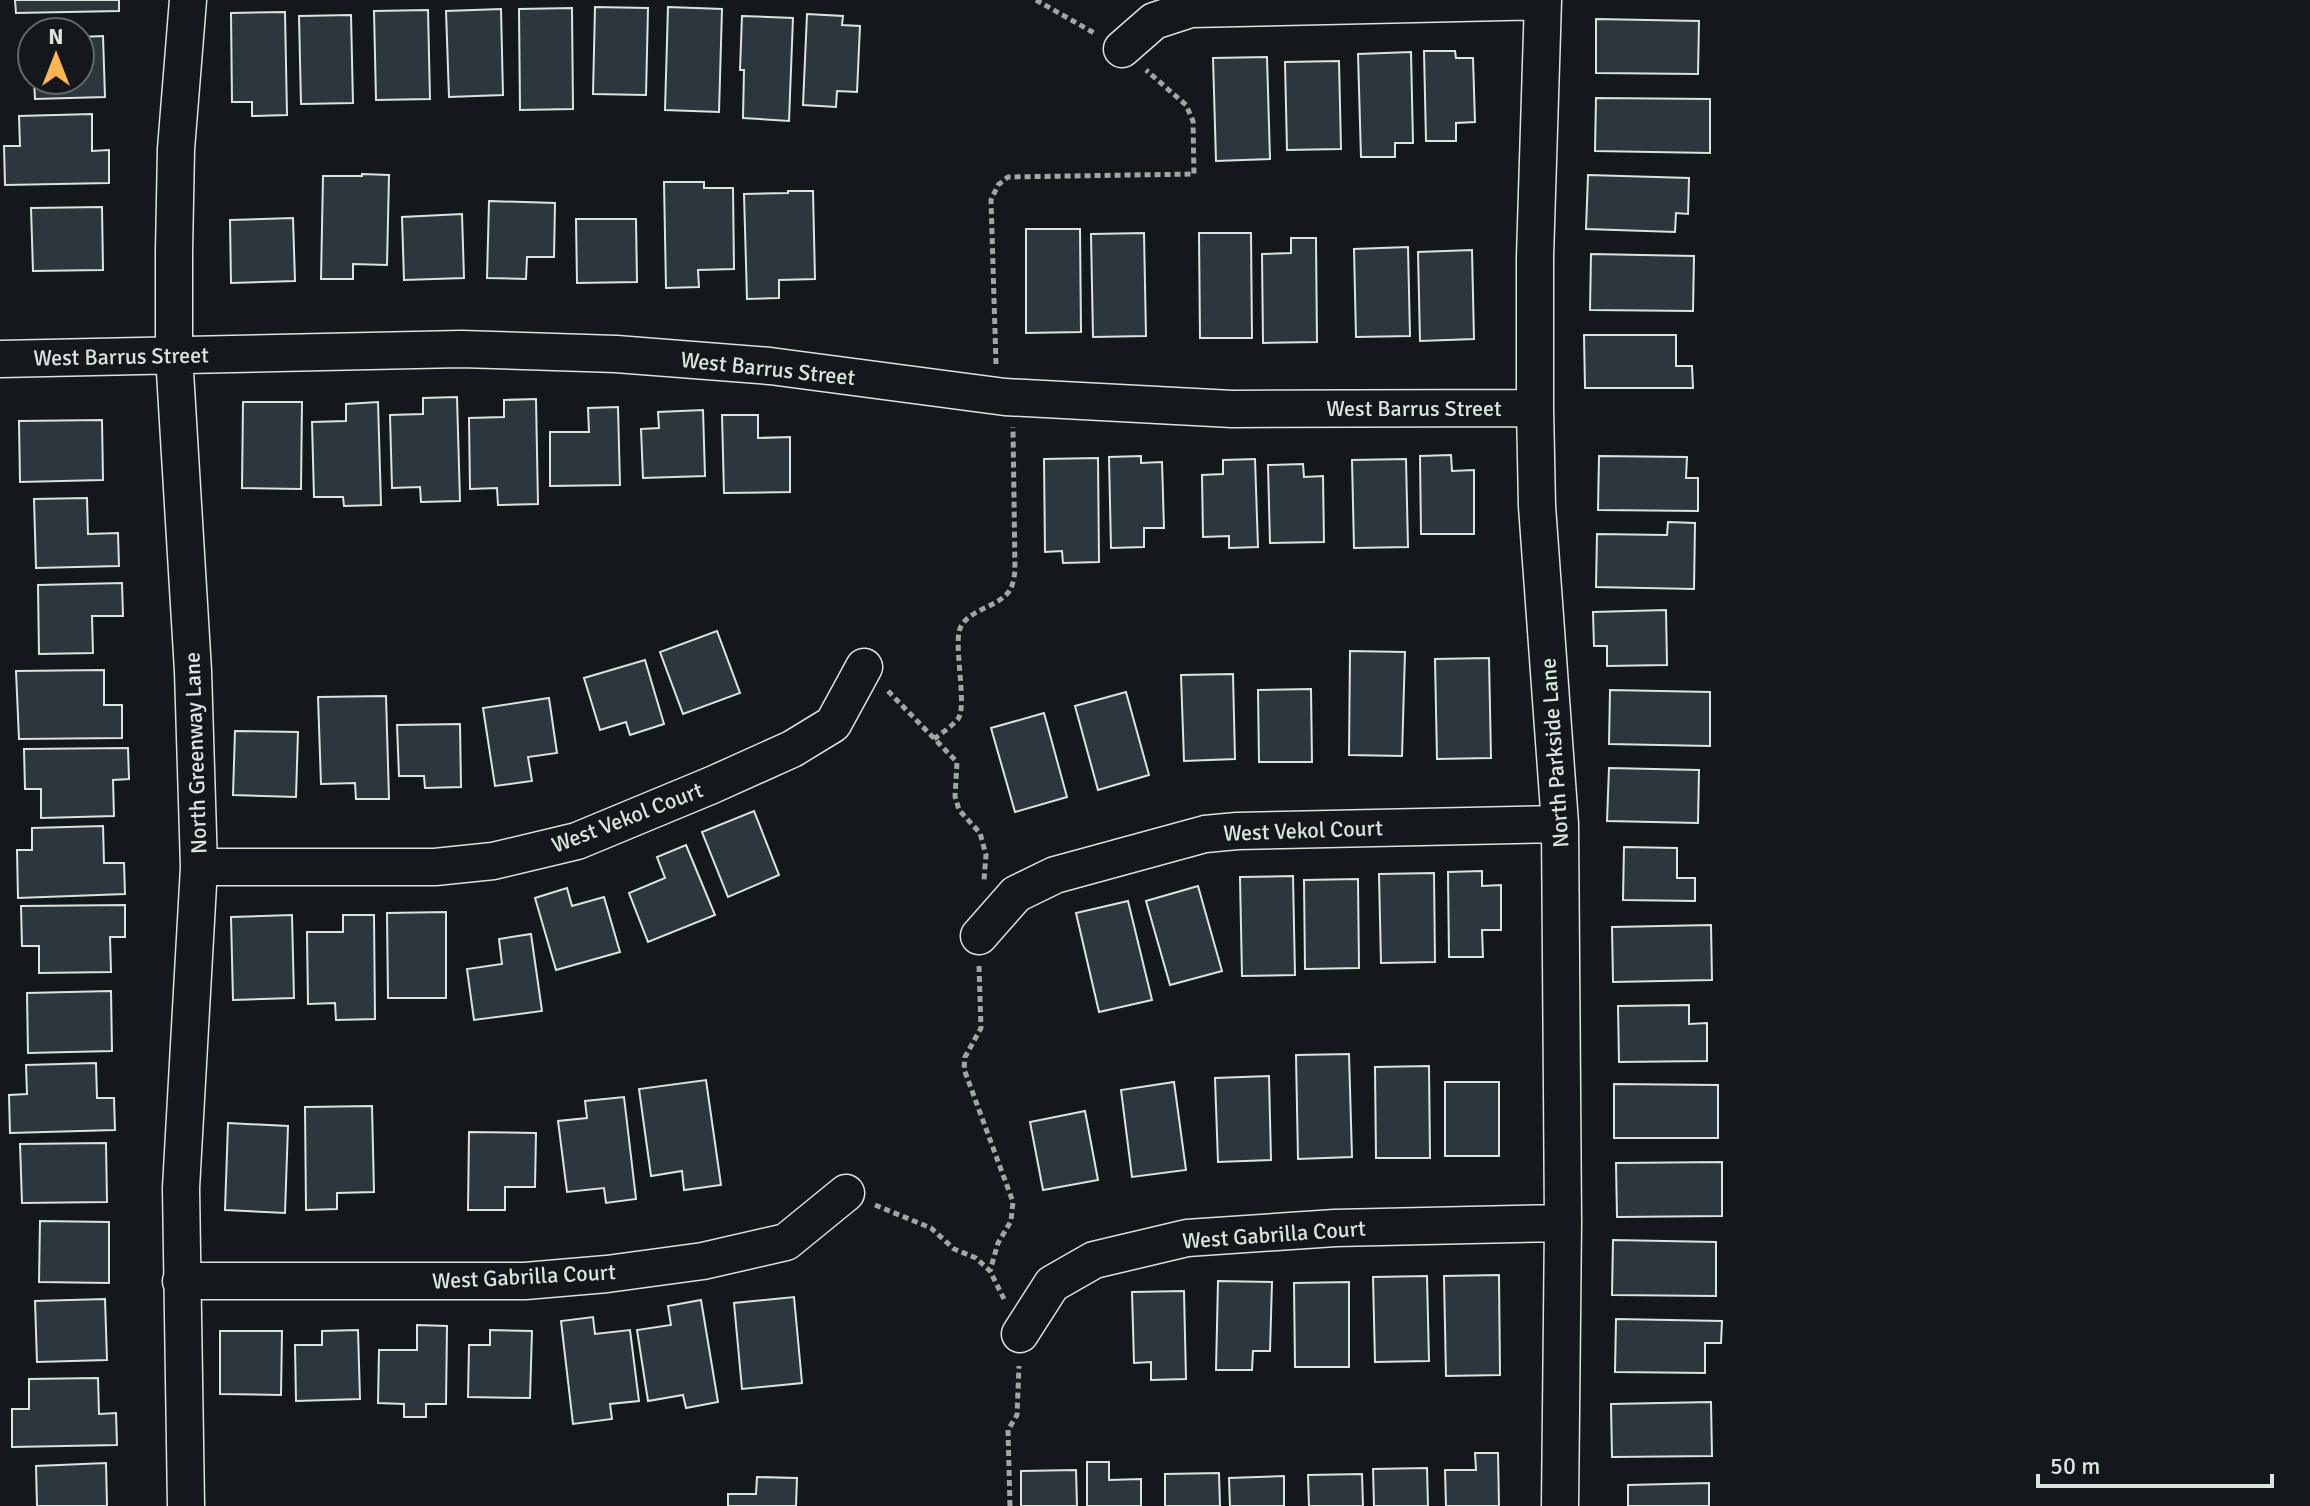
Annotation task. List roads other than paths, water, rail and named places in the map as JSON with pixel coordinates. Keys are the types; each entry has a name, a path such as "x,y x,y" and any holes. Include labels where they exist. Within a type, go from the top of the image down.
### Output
{"street":[{"name":"North Greenway Lane","path":"186,1506 181,1188 199,867 193,671 174,355 176,149 188,0"},
{"path":"1122,49 1154,21 1191,9 1543,0"},
{"name":"North Parkside Lane","path":"1543,0 1535,242 1535,408 1537,506 1560,824 1563,1223 1560,1506"},
{"name":"West Barrus Street","path":"0,359 461,349 616,354 770,366 1005,397 1232,409 1535,408"},
{"name":"West Vekol Court","path":"199,867 435,867 493,861 577,841 792,749 833,724 864,667"},
{"name":"West Vekol Court","path":"979,936 1016,894 1055,875 1205,834 1560,824"},
{"name":"West Gabrilla Court","path":"181,1281 525,1281 607,1274 703,1261 786,1242 846,1193"},
{"name":"West Gabrilla Court","path":"1020,1334 1052,1284 1094,1260 1187,1238 1335,1228 1563,1223"}]}
